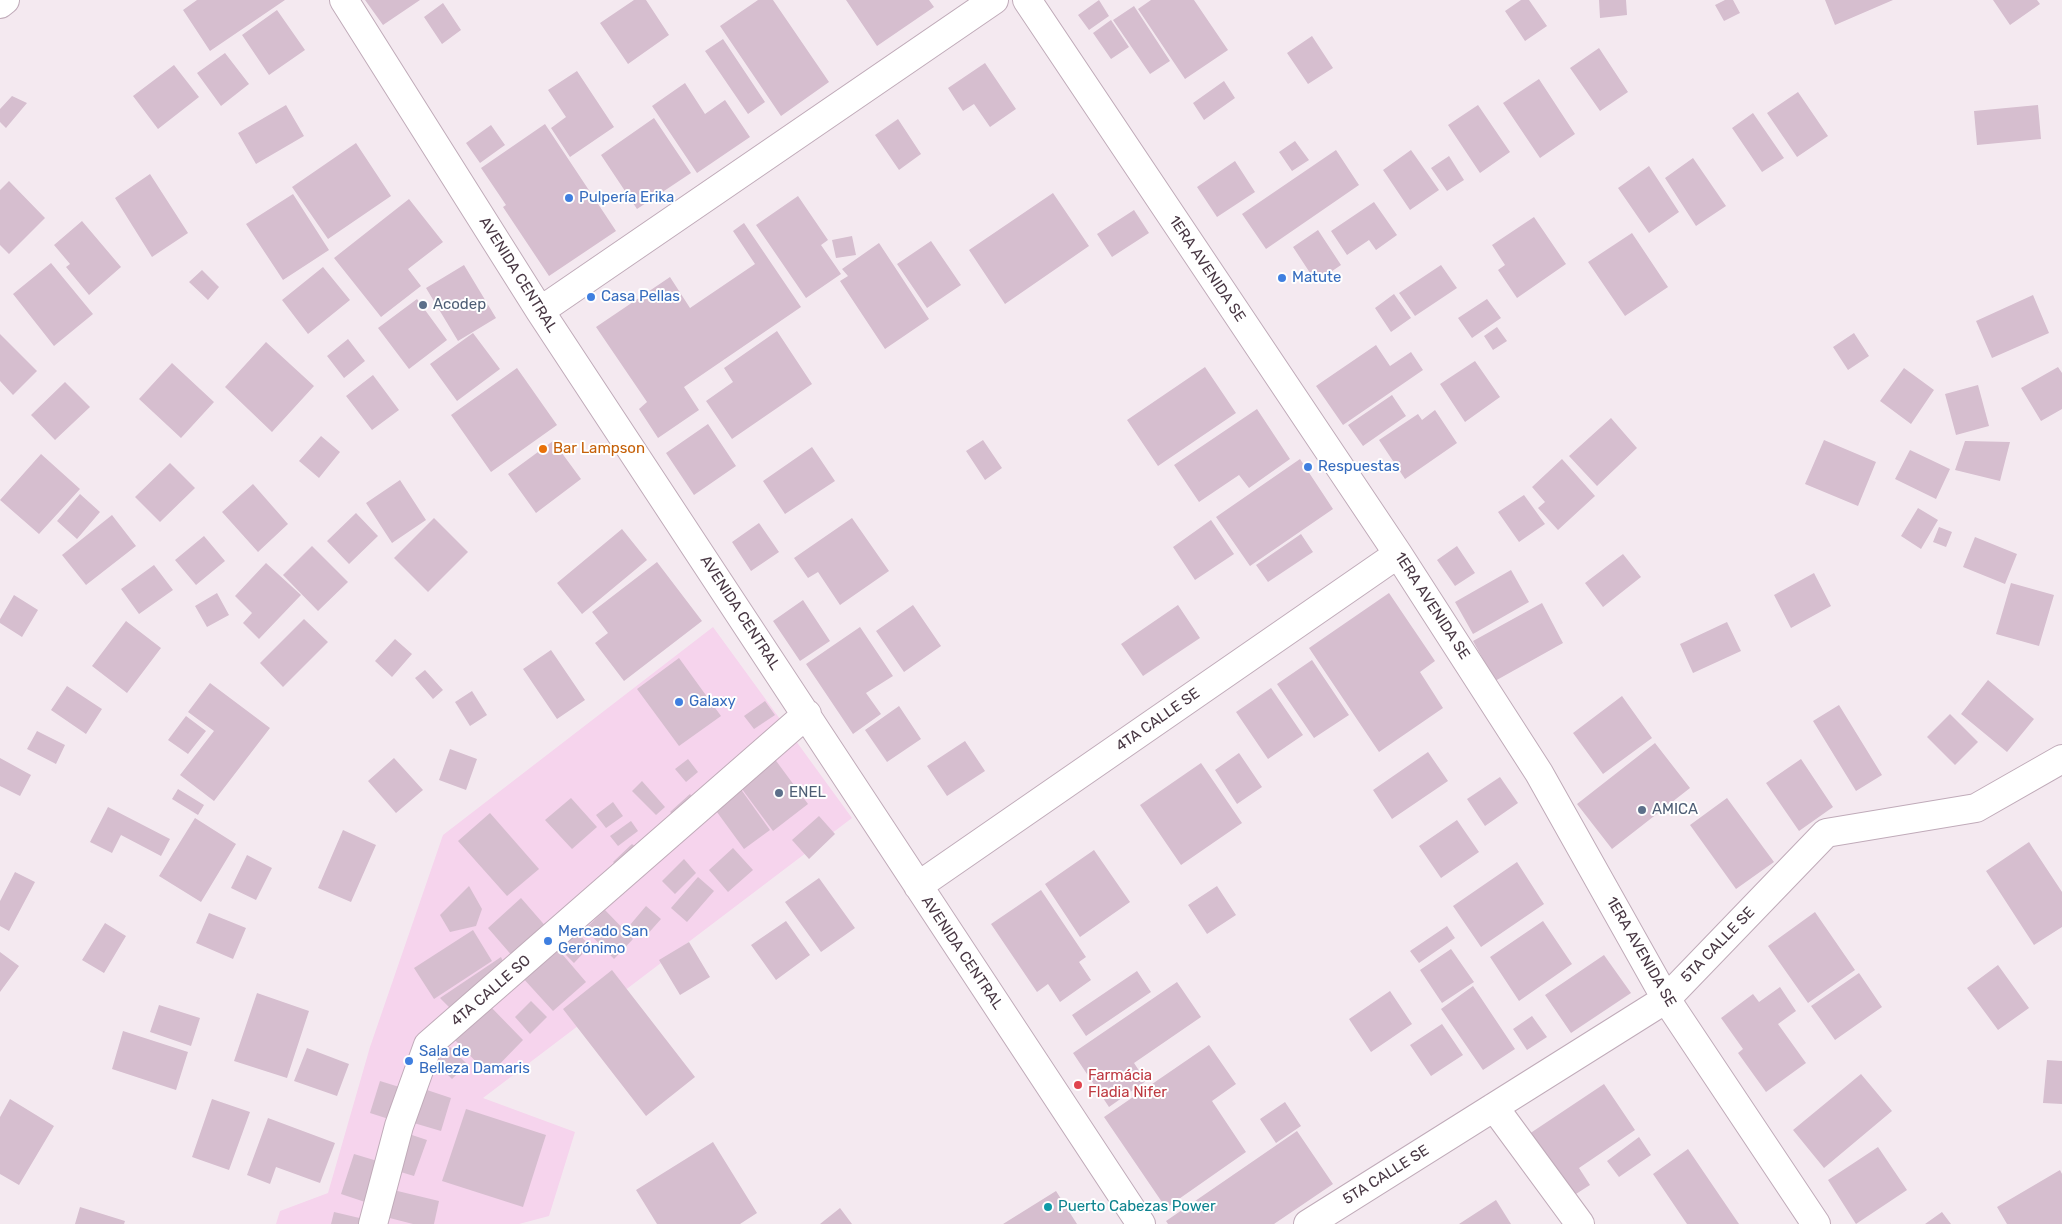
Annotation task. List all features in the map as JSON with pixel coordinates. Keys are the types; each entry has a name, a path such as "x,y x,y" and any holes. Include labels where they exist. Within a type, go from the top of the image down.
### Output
{"street":[{"path":"0,4 5,0"},
{"name":"AVENIDA CENTRAL","path":"344,0 540,311 1141,1224"},
{"path":"540,311 994,0"},
{"name":"1ERA AVENIDA SE","path":"1027,0 1398,554 1539,773 1666,999 1816,1224"},
{"name":"4TA CALLE SE","path":"918,886 1398,554"},
{"name":"4TA CALLE SO","path":"373,1224 399,1126 428,1045 807,714"},
{"name":"5TA CALLE SE","path":"1308,1224 1666,999 1826,833 1976,808 2062,759"},
{"path":"1494,1107 1580,1224"}],"shaded area":[{"name":"Mercado San Gerónimo","path":"713,627 852,818 483,1098 575,1132 549,1216 519,1224 276,1224 280,1211 328,1193 370,1047 443,835"}],"building":[{"path":"197,0 285,0 210,51 183,10"},
{"path":"365,0 420,0 383,25"},
{"path":"634,0 646,0 669,35 628,64 600,23"},
{"path":"758,0 773,0 829,82 781,116 720,26"},
{"path":"846,0 929,0 934,7 877,46"},
{"path":"1099,0 1109,16 1089,30 1078,15"},
{"path":"1151,0 1194,0 1228,50 1185,79 1138,9"},
{"path":"1521,0 1529,0 1547,26 1525,41 1505,11"},
{"path":"1599,0 1626,0 1627,15 1600,18"},
{"path":"1725,0 1733,0 1740,13 1724,21 1715,5"},
{"path":"1825,0 1893,0 1835,25"},
{"path":"1993,0 2037,0 2040,4 2010,25"},
{"path":"443,3 461,30 442,44 424,17"},
{"path":"1134,6 1170,61 1150,74 1113,20"},
{"path":"277,10 305,50 269,75 242,35"},
{"path":"1111,20 1129,47 1111,59 1093,33"},
{"path":"1312,36 1333,68 1308,84 1287,53"},
{"path":"723,39 765,102 748,114 705,51"},
{"path":"1599,48 1628,92 1600,111 1570,68"},
{"path":"225,53 249,84 221,106 197,73"},
{"path":"985,63 1016,109 990,127 974,104 963,111 948,88"},
{"path":"174,65 199,97 158,129 133,96"},
{"path":"577,71 614,127 570,157 551,128 566,117 548,90"},
{"path":"1539,79 1575,134 1540,158 1503,103"},
{"path":"1224,81 1235,98 1204,120 1193,103"},
{"path":"685,83 705,114 725,100 750,137 697,173 652,106"},
{"path":"1798,92 1828,136 1797,157 1767,113"},
{"path":"12,96 27,103 6,128 0,122 0,109"},
{"path":"286,105 304,136 256,164 238,133"},
{"path":"1478,105 1510,152 1480,173 1448,125"},
{"path":"2038,105 2041,139 1977,145 1974,111"},
{"path":"1753,113 1784,158 1762,172 1732,128"},
{"path":"654,118 691,173 637,209 601,155"},
{"path":"898,119 921,154 899,170 875,135"},
{"path":"545,124 616,231 549,276 503,207 506,205 481,168"},
{"path":"491,125 505,145 480,163 466,143"},
{"path":"1295,141 1309,160 1292,171 1279,152"},
{"path":"356,143 391,196 328,239 292,187"},
{"path":"1336,150 1359,185 1266,249 1242,214"},
{"path":"1411,150 1439,190 1410,210 1383,170"},
{"path":"1449,156 1464,180 1447,191 1431,168"},
{"path":"1693,158 1726,206 1696,226 1665,178"},
{"path":"1235,161 1255,192 1217,217 1197,187"},
{"path":"1649,166 1679,212 1649,233 1618,188"},
{"path":"150,174 188,233 152,257 115,198"},
{"path":"9,181 45,218 9,254 0,245 0,190"},
{"path":"1053,193 1089,246 1005,304 969,250"},
{"path":"293,194 329,250 283,280 246,224"},
{"path":"798,196 828,240 821,245 841,274 806,298 756,225"},
{"path":"409,199 443,242 408,269 421,286 381,317 334,258"},
{"path":"1374,202 1397,235 1376,250 1369,240 1347,255 1331,231"},
{"path":"1134,210 1149,233 1112,257 1097,234"},
{"path":"1534,217 1566,264 1517,298 1498,270 1505,265 1492,245"},
{"path":"82,221 121,267 89,295 66,267 70,264 54,245"},
{"path":"744,223 801,307 684,387 699,410 658,438 639,409 647,402 596,327 670,277 690,308 755,264 733,231"},
{"path":"1318,230 1341,265 1316,282 1293,247"},
{"path":"1632,233 1668,287 1625,316 1588,262"},
{"path":"852,236 856,255 836,258 832,240"},
{"path":"931,241 961,285 927,308 897,264"},
{"path":"879,243 929,319 885,349 840,281 848,276 842,269"},
{"path":"51,263 93,314 54,346 13,294"},
{"path":"464,265 496,318 458,341 426,288"},
{"path":"1441,265 1457,288 1415,316 1399,293"},
{"path":"323,267 350,300 308,334 282,300"},
{"path":"202,270 219,287 208,300 189,282"},
{"path":"1394,294 1411,318 1391,332 1375,308"},
{"path":"2033,295 2049,333 1992,358 1976,321"},
{"path":"417,299 447,340 409,369 378,328"},
{"path":"1487,299 1501,318 1472,338 1458,318"},
{"path":"1497,327 1507,341 1493,350 1484,336"},
{"path":"777,331 812,384 732,439 706,401 733,382 724,368"},
{"path":"473,333 500,369 457,401 430,364"},
{"path":"1854,333 1869,356 1848,370 1833,347"},
{"path":"0,334 37,371 13,395 0,381"},
{"path":"348,339 365,361 344,378 327,356"},
{"path":"266,342 314,386 272,432 225,387"},
{"path":"1376,345 1390,366 1411,352 1423,370 1343,425 1316,386"},
{"path":"1475,361 1500,397 1465,422 1440,384"},
{"path":"172,363 214,402 181,438 139,399"},
{"path":"1205,367 1236,413 1158,466 1127,420"},
{"path":"2058,367 2062,373 2062,409 2041,421 2021,388"},
{"path":"517,368 557,425 491,472 451,415"},
{"path":"1904,368 1934,390 1911,424 1880,401"},
{"path":"373,375 399,410 372,430 346,396"},
{"path":"65,382 90,407 55,440 31,415"},
{"path":"1978,385 1989,426 1956,435 1945,394"},
{"path":"1392,395 1406,416 1363,446 1348,425"},
{"path":"1257,409 1290,459 1249,488 1239,475 1199,502 1174,465"},
{"path":"1435,410 1457,443 1405,479 1379,440 1418,414 1422,420"},
{"path":"1611,418 1637,448 1597,486 1569,456"},
{"path":"708,424 736,466 694,495 666,453"},
{"path":"321,436 340,452 319,478 299,461"},
{"path":"983,440 1002,468 985,480 966,451"},
{"path":"1824,440 1876,462 1858,506 1805,484"},
{"path":"553,441 581,479 536,513 508,474"},
{"path":"1965,441 2010,442 2000,481 1955,470"},
{"path":"812,447 835,481 785,514 763,481"},
{"path":"1910,450 1950,469 1936,499 1895,479"},
{"path":"41,454 80,489 39,534 0,500"},
{"path":"1300,459 1333,509 1250,566 1216,517"},
{"path":"1562,459 1595,496 1558,530 1538,508 1545,502 1532,487"},
{"path":"170,463 195,488 160,522 135,497"},
{"path":"400,480 426,520 392,543 366,503"},
{"path":"253,484 288,524 258,552 222,512"},
{"path":"80,494 100,512 77,539 57,521"},
{"path":"1524,495 1545,524 1519,542 1498,512"},
{"path":"1918,508 1938,520 1921,549 1901,536"},
{"path":"356,513 378,536 349,564 327,541"},
{"path":"112,515 136,546 86,585 62,555"},
{"path":"434,518 468,552 428,592 394,558"},
{"path":"852,518 889,571 840,605 818,572 808,578 794,558"},
{"path":"1211,520 1234,554 1195,580 1173,547"},
{"path":"759,523 779,552 751,571 732,542"},
{"path":"1939,527 1952,532 1946,547 1933,542"},
{"path":"622,529 647,560 582,614 557,583"},
{"path":"1301,534 1313,552 1268,582 1256,565"},
{"path":"204,536 225,561 196,585 175,560"},
{"path":"1975,537 2017,554 2005,584 1963,567"},
{"path":"312,546 348,582 318,611 283,575"},
{"path":"1457,546 1475,573 1455,586 1437,560"},
{"path":"1623,554 1641,577 1603,607 1585,583"},
{"path":"657,562 702,621 624,681 595,643 608,633 592,612"},
{"path":"266,563 301,595 259,639 243,623 252,613 235,596"},
{"path":"154,565 173,590 139,614 121,589"},
{"path":"1511,570 1529,602 1473,634 1455,602"},
{"path":"1814,573 1831,606 1791,628 1774,595"},
{"path":"2011,583 2054,595 2039,646 1996,634"},
{"path":"217,593 229,615 207,627 195,606"},
{"path":"1389,593 1435,661 1420,672 1443,708 1379,752 1309,648"},
{"path":"14,595 38,610 22,637 0,623 0,619"},
{"path":"803,600 830,641 800,661 773,621"},
{"path":"1542,603 1563,643 1495,681 1473,641"},
{"path":"913,605 941,646 904,672 876,631"},
{"path":"1178,605 1200,638 1143,676 1121,644"},
{"path":"304,619 328,642 283,687 260,663"},
{"path":"126,621 161,648 127,693 92,666"},
{"path":"1727,622 1741,651 1693,673 1680,644"},
{"path":"860,627 893,676 866,693 881,714 853,734 806,664"},
{"path":"395,639 412,654 392,677 375,661"},
{"path":"551,650 585,700 557,719 523,669"},
{"name":"Galaxy","path":"679,658 721,716 679,746 637,689"},
{"path":"1312,660 1349,715 1314,738 1277,684"},
{"path":"425,670 443,690 433,699 415,678"},
{"path":"1988,680 2034,719 2007,752 1961,714"},
{"path":"210,683 270,728 214,801 180,775 214,731 188,712"},
{"path":"67,686 102,709 86,734 51,710"},
{"path":"1271,688 1303,735 1268,759 1236,712"},
{"path":"472,691 487,715 470,726 455,702"},
{"path":"1622,696 1652,738 1603,774 1573,733"},
{"path":"765,701 775,715 754,729 744,716"},
{"path":"1839,705 1882,775 1856,791 1813,721"},
{"path":"899,706 921,739 887,762 865,730"},
{"path":"1950,714 1978,742 1955,765 1927,737"},
{"path":"186,716 206,731 188,754 168,740"},
{"path":"37,731 65,745 56,764 27,749"},
{"path":"965,741 985,771 947,796 927,766"},
{"path":"1655,743 1690,788 1612,849 1577,804"},
{"path":"450,749 477,759 466,790 439,780"},
{"path":"1428,752 1448,781 1392,819 1373,790"},
{"path":"1239,753 1262,787 1237,804 1215,770"},
{"path":"771,754 808,804 773,831 736,781"},
{"path":"0,758 31,775 20,796 0,786"},
{"path":"394,758 423,790 396,813 368,781"},
{"path":"688,759 698,772 686,782 675,769"},
{"path":"1801,759 1833,807 1799,831 1766,783"},
{"path":"1201,763 1242,823 1181,865 1140,805"},
{"path":"1500,777 1518,803 1485,826 1467,799"},
{"path":"642,781 665,807 656,815 632,791"},
{"path":"740,788 770,830 744,849 714,808"},
{"path":"178,789 204,805 198,815 172,799"},
{"path":"690,794 695,801 677,818 670,812"},
{"path":"571,798 597,827 572,849 545,820"},
{"path":"1727,798 1774,862 1736,889 1690,825"},
{"path":"613,802 623,816 606,828 596,815"},
{"path":"108,807 170,839 161,856 121,835 112,853 90,842"},
{"path":"490,813 539,869 507,896 458,841"},
{"path":"819,816 835,834 809,859 792,840"},
{"path":"195,818 236,844 201,902 159,876"},
{"path":"1457,820 1479,852 1441,878 1419,846"},
{"path":"631,821 638,831 618,846 610,836"},
{"path":"343,830 376,845 351,902 318,888"},
{"path":"2029,842 2062,892 2062,927 2034,945 1986,871"},
{"path":"632,844 638,849 619,868 613,862"},
{"path":"733,848 753,870 728,892 709,870"},
{"path":"1094,850 1130,902 1080,937 1045,884"},
{"path":"247,855 272,868 256,900 231,888"},
{"path":"684,859 696,873 675,894 662,881"},
{"path":"1517,862 1544,904 1481,947 1453,906"},
{"path":"15,872 35,882 9,931 0,926 0,901"},
{"path":"698,877 714,891 687,922 671,908"},
{"path":"819,878 855,928 821,952 785,902"},
{"path":"469,886 482,909 476,926 450,932 440,915"},
{"path":"1217,886 1236,915 1207,934 1188,905"},
{"path":"1041,890 1086,957 1079,962 1091,980 1060,1002 1048,984 1037,992 991,924"},
{"path":"521,898 548,929 514,958 488,928"},
{"path":"646,906 661,919 645,937 630,925"},
{"path":"605,910 633,939 614,959 585,929"},
{"path":"1815,912 1855,970 1808,1003 1768,946"},
{"path":"209,913 246,928 233,959 196,943"},
{"path":"786,921 810,955 776,980 751,945"},
{"path":"1543,921 1572,964 1519,1001 1490,957"},
{"path":"105,923 126,936 104,973 82,960"},
{"path":"1447,926 1455,938 1419,963 1410,951"},
{"path":"473,930 492,961 434,999 414,968"},
{"path":"577,932 590,946 574,963 560,949"},
{"path":"689,942 710,977 680,995 659,960"},
{"path":"556,947 586,982 553,1011 522,977"},
{"path":"1451,949 1474,982 1442,1003 1420,970"},
{"path":"0,952 19,966 0,992"},
{"path":"1604,955 1631,993 1571,1033 1545,995"},
{"path":"501,957 507,970 452,1010 440,998"},
{"path":"1998,965 2029,1008 1998,1030 1967,988"},
{"path":"612,970 695,1077 646,1116 563,1009"},
{"path":"1137,971 1151,992 1086,1036 1072,1015"},
{"path":"1859,973 1882,1007 1835,1040 1811,1006"},
{"path":"1177,982 1201,1017 1134,1063 1146,1081 1109,1107 1073,1053"},
{"path":"1473,986 1515,1049 1483,1070 1441,1009"},
{"path":"1780,987 1796,1011 1778,1024 1806,1063 1766,1092 1738,1053 1743,1049 1721,1018 1753,994 1759,1002"},
{"path":"1390,991 1412,1024 1371,1052 1349,1019"},
{"path":"257,993 309,1011 287,1078 234,1061"},
{"path":"531,1001 547,1017 530,1034 515,1017"},
{"path":"487,1003 523,1040 489,1075 452,1037"},
{"path":"159,1005 200,1018 191,1046 150,1032"},
{"path":"1532,1016 1547,1037 1527,1050 1513,1029"},
{"path":"1442,1024 1463,1055 1431,1076 1410,1045"},
{"path":"123,1031 188,1052 176,1090 112,1069"},
{"path":"1209,1045 1236,1084 1212,1101 1246,1152 1166,1208 1104,1117"},
{"path":"450,1047 467,1064 452,1079 435,1062"},
{"path":"307,1048 349,1064 337,1096 294,1081"},
{"path":"2047,1060 2062,1061 2062,1104 2043,1103"},
{"path":"1861,1074 1892,1111 1824,1168 1793,1130"},
{"path":"380,1081 409,1090 398,1122 370,1113"},
{"path":"1604,1084 1635,1130 1579,1168 1590,1185 1565,1201 1523,1138"},
{"path":"418,1087 451,1098 441,1131 407,1121"},
{"path":"10,1099 54,1126 19,1185 0,1174 0,1117"},
{"path":"212,1099 250,1112 229,1170 192,1157"},
{"path":"1285,1102 1301,1126 1276,1143 1260,1119"},
{"path":"466,1109 546,1135 523,1207 442,1181"},
{"path":"268,1118 335,1143 320,1183 276,1167 270,1184 247,1175"},
{"path":"1297,1131 1333,1184 1274,1224 1168,1224 1166,1221"},
{"path":"406,1133 427,1140 414,1176 394,1170"},
{"path":"1639,1137 1651,1155 1619,1177 1607,1161"},
{"path":"713,1142 757,1213 740,1224 657,1224 636,1190"},
{"path":"1878,1147 1907,1190 1856,1224 1828,1180"},
{"path":"1688,1149 1739,1224 1687,1224 1653,1174"},
{"path":"354,1154 384,1163 371,1204 341,1194"},
{"path":"2060,1170 2062,1174 2062,1224 2007,1224 1997,1207"},
{"path":"385,1188 439,1201 434,1224 413,1224 378,1215"},
{"name":"Puerto Cabezas Power","path":"1056,1191 1077,1224 1003,1224"},
{"path":"1496,1200 1511,1224 1459,1224"},
{"path":"80,1207 125,1221 124,1224 75,1224"},
{"path":"840,1208 852,1224 820,1224"},
{"path":"334,1212 368,1220 367,1224 331,1224"},
{"path":"1942,1212 1951,1224 1925,1224"}],"place":[{"name":"Pulpería Erika","path":"569,198"},
{"name":"Matute","path":"1282,278"},
{"name":"Casa Pellas","path":"591,297"},
{"name":"Acodep","path":"423,305"},
{"name":"Bar Lampson","path":"543,449"},
{"name":"Respuestas","path":"1308,467"},
{"name":"Galaxy","path":"679,702"},
{"name":"ENEL","path":"779,793"},
{"name":"AMICA","path":"1642,810"},
{"name":"Mercado San Gerónimo","path":"548,941"},
{"name":"Sala de Belleza Damaris","path":"409,1061"},
{"name":"Farmácia Fladia Nifer","path":"1078,1085"},
{"name":"Puerto Cabezas Power","path":"1048,1207"}]}
